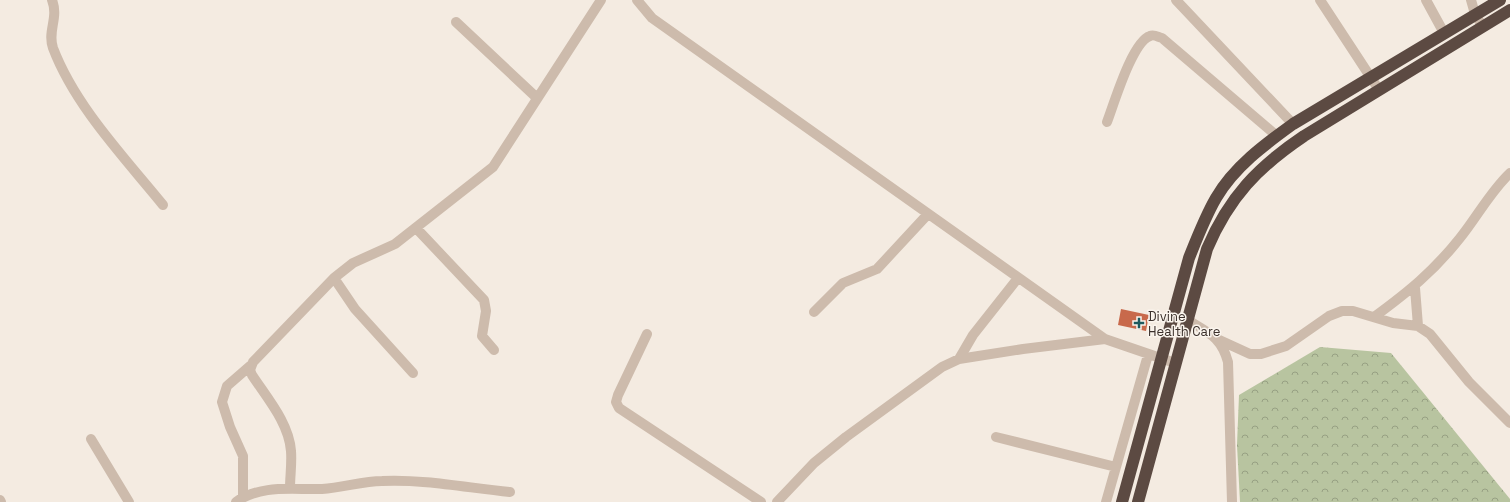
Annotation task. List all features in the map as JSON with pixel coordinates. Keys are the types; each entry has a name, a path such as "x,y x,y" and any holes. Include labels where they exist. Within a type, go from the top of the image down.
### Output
{"highway":[{"path":"1122,502 1189,258 1216,197 1238,170 1261,148 1293,124 1500,0"},
{"path":"1138,502 1186,319 1207,249 1219,223 1241,190 1276,155 1510,10"}],"street":[{"path":"52,0 56,8 51,42 72,87 120,152 163,205"},
{"path":"239,500 243,456 230,427 222,402 227,386 250,366 334,278 353,263 395,244 493,167 601,0"},
{"path":"637,0 652,18 1105,339 1175,363"},
{"path":"1176,0 1293,124"},
{"path":"1320,0 1379,90"},
{"path":"1426,0 1444,33"},
{"path":"1471,0 1475,14 1483,27"},
{"path":"456,22 538,98"},
{"path":"1107,122 1135,51 1149,36 1155,35 1162,38 1277,136"},
{"path":"1374,317 1414,288 1432,271 1460,238 1501,181 1510,173"},
{"path":"814,312 843,283 877,269 928,214"},
{"path":"416,228 484,300 486,311 482,336 494,350"},
{"path":"334,278 356,309 412,373"},
{"path":"959,359 973,335 1018,278"},
{"path":"1414,288 1418,326"},
{"path":"1186,319 1216,338 1250,354 1262,354 1286,346 1329,316 1342,311 1353,311 1393,323 1418,326 1430,334 1469,382 1510,423"},
{"path":"647,334 618,394 616,402 619,408 762,502"},
{"path":"1216,338 1221,344 1228,362 1232,502"},
{"path":"777,502 814,464 846,437 942,367 959,359 1023,349 1105,339"},
{"path":"1106,502 1148,355"},
{"path":"250,366 252,375 286,429 291,450 290,488"},
{"path":"996,437 1116,467"},
{"path":"91,439 129,502"},
{"path":"239,500 256,492 290,488 346,487 369,482 399,480 510,492"}],"green space":[{"path":"1320,347 1391,353 1510,499 1510,502 1240,502 1237,445 1239,395"}],"building":[{"path":"1121,309 1149,315 1146,331 1118,325"}],"place":[{"name":"Divine Health Care","path":"1139,323"}]}
